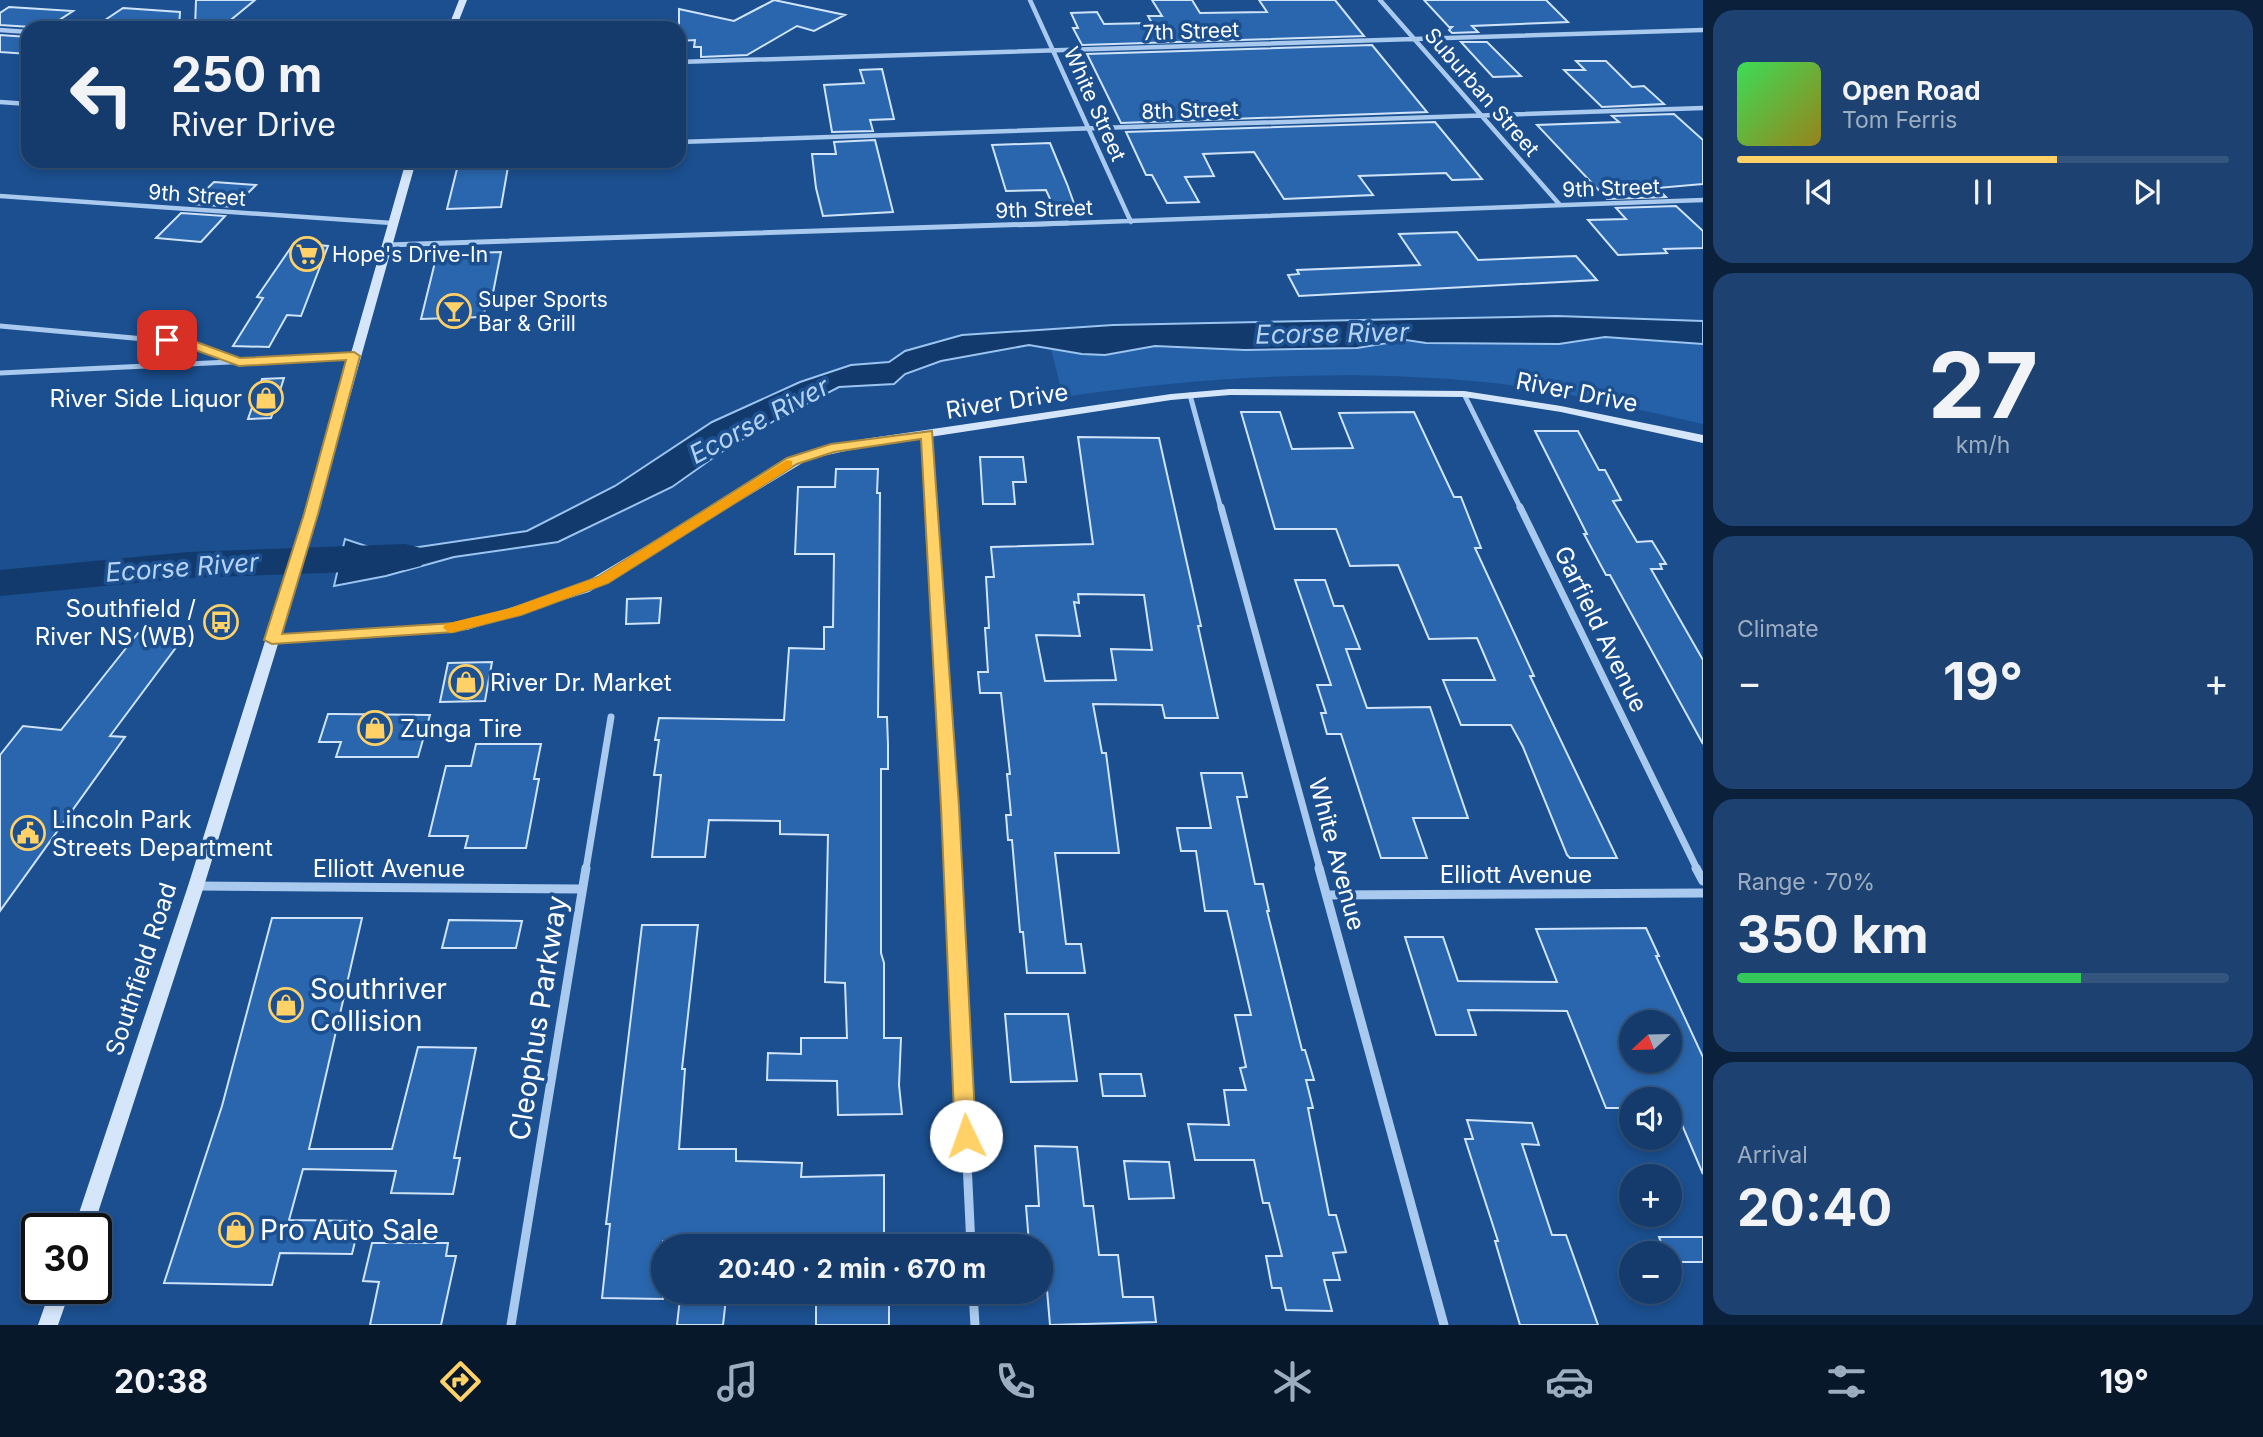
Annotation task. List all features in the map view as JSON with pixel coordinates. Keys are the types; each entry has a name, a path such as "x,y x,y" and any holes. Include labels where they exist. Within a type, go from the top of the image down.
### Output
{"main road":[{"path":"455,21 463,0"},
{"name":"Southfield Road","path":"88,1213 196,886 311,514 409,168"},
{"name":"River Drive","path":"272,640 454,628 516,612 603,580 792,461 831,449 1190,395 1319,391 1464,394 1561,409 1703,439"},
{"path":"48,1325 55,1304"}],"street":[{"name":"White Street","path":"1030,0 1131,222"},
{"name":"Suburban Street","path":"1380,0 1560,205"},
{"path":"0,30 21,32"},
{"name":"7th Street","path":"686,62 1703,30"},
{"path":"0,102 21,104"},
{"name":"8th Street","path":"686,142 1703,108"},
{"name":"9th Street","path":"0,196 392,223"},
{"name":"9th Street","path":"386,245 1131,222 1703,200"},
{"path":"0,326 189,343 239,362"},
{"path":"0,373 354,356"},
{"name":"Garfield Avenue","path":"1464,394 1703,881"},
{"name":"White Avenue","path":"1190,395 1444,1325"},
{"path":"927,434 950,807 970,1234"},
{"name":"Cleophus Parkway","path":"511,1325 611,718"},
{"name":"Elliott Avenue","path":"196,886 582,889"},
{"name":"Elliott Avenue","path":"1328,895 1703,893"},
{"path":"974,1304 975,1325"}],"shaded area":[{"path":"1703,327 1703,424 1520,386 1439,378 1278,376 1170,384 1063,397 1048,337"}],"water":[{"path":"1557,316 1703,321 1703,344 1605,337 1559,344 1426,343 1406,340 1357,348 1245,350 1155,346 1105,355 1029,345 941,361 905,374 894,384 839,387 720,453 672,487 558,542 454,557 386,576 334,586 345,539 372,548 412,548 527,531 615,486 712,422 800,382 851,365 889,362 905,351 962,335 1113,325"}],"building":[{"path":"196,0 255,0 230,21 195,21"},
{"path":"774,0 845,15 814,31 797,26 747,55 701,57 701,47 694,47 695,40 686,41 686,21 679,21 679,9 734,21"},
{"path":"1152,0 1192,0 1200,13 1267,12 1259,0 1335,0 1364,36 1082,45 1073,28 1078,28 1071,13 1097,12 1104,24 1152,23 1148,16 1162,16"},
{"path":"1424,0 1546,0 1568,22 1472,26 1478,32 1452,33 1449,30 1452,27"},
{"path":"9,7 73,11 58,21 21,21 21,26 0,25 0,13"},
{"path":"123,8 180,12 179,21 104,21"},
{"path":"0,35 21,36 21,54 0,52"},
{"path":"1461,42 1487,42 1521,76 1493,77"},
{"path":"1372,45 1427,112 1121,123 1087,54"},
{"path":"1576,61 1606,61 1632,87 1644,86 1664,104 1602,107 1564,70 1585,70"},
{"path":"882,69 894,119 870,120 873,131 832,132 824,85 864,83 860,70"},
{"path":"1674,114 1703,140 1703,184 1657,188 1666,197 1607,199 1537,125 1619,122 1612,116"},
{"path":"1435,122 1482,179 1452,180 1446,173 1359,176 1373,195 1284,199 1254,152 1203,154 1214,176 1185,177 1199,202 1167,203 1152,175 1146,175 1126,132"},
{"path":"875,140 893,212 823,216 812,154 836,154 834,142"},
{"path":"1050,143 1076,209 1055,210 1046,190 1006,191 992,145"},
{"path":"457,168 508,168 501,207 447,209"},
{"path":"214,182 256,185 234,207 191,204"},
{"path":"1676,206 1703,231 1703,248 1664,249 1667,253 1618,255 1588,220 1626,219 1616,208"},
{"path":"181,213 225,216 201,242 156,238"},
{"path":"1457,232 1478,260 1576,256 1597,280 1299,296 1288,275 1299,274 1297,270 1420,265 1399,234"},
{"path":"294,243 328,246 301,316 287,315 269,347 233,346 263,298 257,297"},
{"path":"501,252 492,298 488,298 483,317 421,319 437,254"},
{"name":"River Side Liquor","path":"284,378 271,418 248,419 262,379"},
{"path":"1241,412 1280,412 1292,449 1353,448 1339,413 1414,412 1454,497 1461,497 1481,548 1475,548 1534,676 1530,676 1617,858 1570,858 1567,855 1523,747 1511,725 1461,725 1443,680 1495,680 1477,638 1429,639 1398,565 1350,566 1336,529 1275,529"},
{"path":"1535,431 1578,431 1599,470 1605,470 1621,500 1613,501 1637,542 1652,541 1666,564 1660,564 1662,569 1651,569 1703,660 1703,744 1610,575 1606,575"},
{"path":"1078,437 1159,438 1201,626 1198,626 1218,718 1165,718 1162,705 1093,704 1102,753 1106,753 1119,853 1055,853 1066,944 1081,944 1085,973 1027,973 1023,932 1020,932 1012,840 1008,840 1006,815 1011,815 1007,774 1010,774 1001,693 980,693 978,672 988,672 986,577 994,577 991,547 1093,544","holes":["1078,594 1144,595 1152,650 1111,649 1116,680 1045,681 1036,635 1080,636 1074,602 1079,603"]},
{"path":"980,457 1023,457 1026,482 1013,482 1015,504 983,504"},
{"path":"836,469 878,469 878,717 887,717 888,745 888,769 881,769 884,1038 901,1038 899,1085 902,1114 838,1115 837,1081 767,1080 768,1053 801,1054 801,1038 847,1038 845,983 825,982 828,835 780,834 780,821 709,820 705,857 652,857 661,775 654,775 659,718 784,720 789,648 824,649 824,627 833,627 834,554 795,554 798,487 835,487"},
{"path":"1295,580 1325,580 1334,606 1343,606 1360,649 1346,649 1367,708 1430,707 1468,818 1413,818 1427,858 1381,858 1341,734 1327,734 1321,713 1326,713 1317,685 1331,685"},
{"path":"661,598 659,623 626,624 627,599"},
{"name":"Lincoln Park Streets Department","path":"138,633 183,638 110,736 125,737 0,911 0,755 23,726 61,730"},
{"name":"River Dr. Market","path":"492,662 485,701 440,702 448,663"},
{"name":"Zunga Tire","path":"328,714 430,715 418,757 336,757 341,742 319,742"},
{"path":"476,744 541,744 534,779 539,779 526,848 465,848 468,836 429,836 446,766 471,766"},
{"path":"1201,773 1242,773 1247,797 1237,797 1255,884 1263,884 1267,911 1302,1050 1305,1050 1314,1080 1306,1080 1313,1108 1308,1108 1329,1215 1336,1215 1346,1252 1333,1253 1340,1280 1324,1280 1332,1311 1286,1310 1281,1288 1272,1288 1266,1256 1282,1256 1269,1203 1263,1203 1254,1160 1195,1160 1188,1124 1229,1125 1224,1090 1246,1090 1240,1068 1246,1067 1235,1015 1251,1015 1227,911 1205,911 1196,851 1181,851 1177,828 1211,828"},
{"path":"272,918 362,918 309,1149 392,1149 418,1047 476,1048 454,1158 460,1158 453,1194 391,1193 396,1171 303,1169 289,1220 360,1221 352,1254 280,1253 272,1285 164,1283 222,1106"},
{"path":"449,920 522,921 516,948 442,948"},
{"path":"642,925 698,925 682,1069 685,1069 679,1149 736,1149 736,1161 802,1163 801,1177 884,1175 884,1234 651,1234 651,1299 602,1298 610,1224 606,1224"},
{"path":"1646,928 1681,1010 1619,1010 1619,1073 1682,1073 1682,1012 1703,1057 1703,1174 1682,1125 1682,1087 1619,1087 1619,1108 1606,1108 1567,1011 1468,1010 1476,1035 1436,1035 1405,937 1443,937 1458,981 1557,982 1536,929"},
{"path":"1005,1014 1068,1014 1077,1081 1011,1082"},
{"path":"1100,1074 1141,1074 1145,1096 1103,1096"},
{"path":"1467,1120 1532,1123 1539,1145 1522,1144 1552,1235 1566,1235 1598,1325 1520,1325 1495,1241 1498,1241 1465,1139 1473,1139"},
{"path":"1035,1146 1077,1147 1084,1206 1093,1206 1099,1255 1118,1255 1123,1297 1153,1297 1156,1322 1050,1325 1048,1304 1053,1304 1053,1234 1028,1234 1026,1206 1039,1206"},
{"path":"1124,1161 1169,1162 1174,1198 1129,1199"},
{"path":"1659,1237 1703,1237 1703,1262 1682,1262 1682,1241 1660,1241"},
{"path":"372,1243 448,1243 446,1256 456,1256 441,1325 370,1325 379,1282 363,1281"},
{"path":"679,1304 725,1304 723,1325 677,1325"},
{"path":"816,1304 889,1304 889,1325 816,1325"}],"waterway":[{"name":"Ecorse River","path":"0,583 188,565 405,557"}],"slow traffic":[{"path":"450,628 516,612 603,580 787,464"}],"place":[{"name":"Hope's Drive-In","path":"307,254"},
{"name":"Super Sports Bar & Grill","path":"454,311"},
{"name":"River Side Liquor","path":"266,398"},
{"name":"Southfield / River NS (WB)","path":"221,622"},
{"name":"River Dr. Market","path":"466,682"},
{"name":"Zunga Tire","path":"375,728"},
{"name":"Lincoln Park Streets Department","path":"28,833"},
{"name":"Southriver Collision","path":"286,1005"},
{"name":"Pro Auto Sale","path":"236,1230"}],"route":[{"path":"167,340 189,343 217,356 239,362 354,356 311,514 278,613 272,640 454,628 516,612 603,580 792,461 831,449 927,434 950,807 966,1136"}]}
